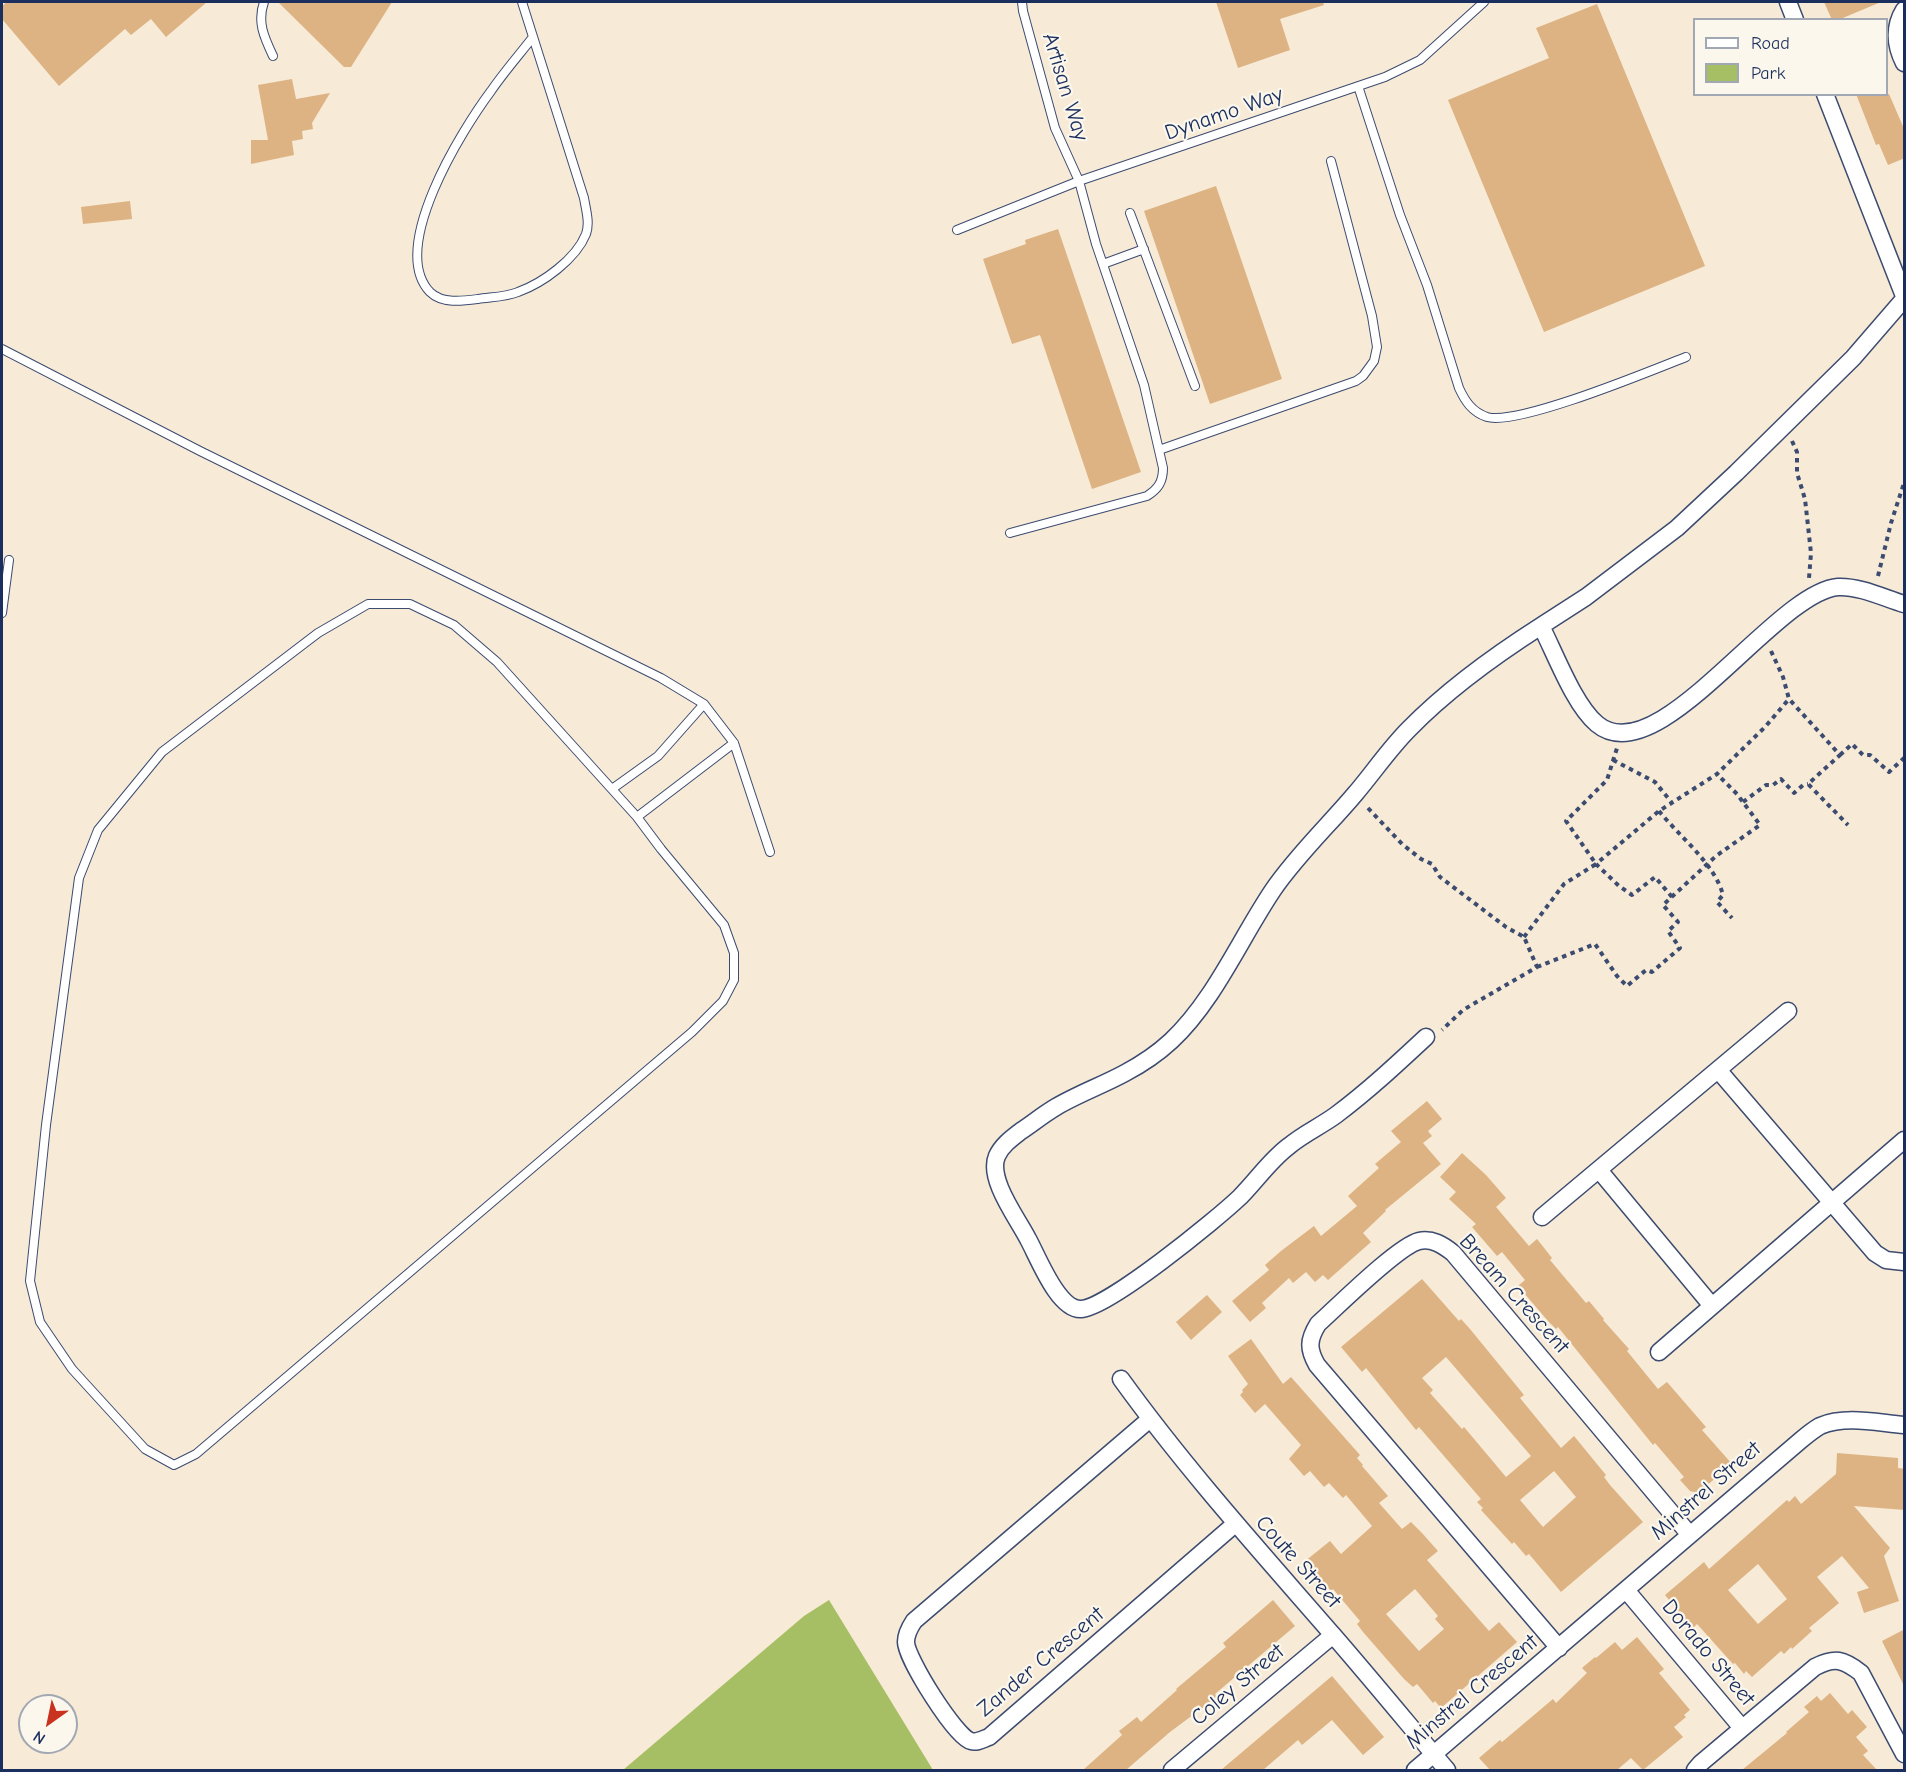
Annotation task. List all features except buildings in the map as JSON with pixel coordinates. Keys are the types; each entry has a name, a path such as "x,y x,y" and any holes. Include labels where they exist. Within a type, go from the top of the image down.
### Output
{"street":[{"path":"1788,2 1794,18"},
{"path":"1905,10 1896,31 1896,39 1905,63"},
{"path":"1426,1037 1376,1084 1334,1116 1287,1147 1242,1196 1172,1253 1111,1296 1092,1306 1072,1308 1058,1295 1008,1204 995,1170 998,1154 1012,1138 1057,1107 1150,1059 1174,1038 1199,1008 1251,929 1271,893 1293,863 1408,730 1450,691 1504,650 1586,597 1677,528 1853,358 1905,298 1826,96"},
{"path":"1541,626 1587,713 1599,726 1618,733 1644,729 1682,706 1796,606 1823,590 1839,587 1855,589 1905,604"},
{"path":"1542,1217 1788,1011"},
{"path":"1719,1071 1875,1253 1886,1260 1905,1262"},
{"path":"1659,1352 1905,1140"},
{"path":"1599,1170 1712,1306"},
{"name":"Bream Crescent","path":"1559,1648 1317,1365 1312,1355 1309,1342 1318,1324 1392,1257 1409,1244 1420,1241 1441,1244 1453,1253 1690,1535"},
{"name":"Coute Street","path":"1121,1379 1150,1419 1235,1524 1447,1770"},
{"name":"Zander Crescent","path":"1150,1419 914,1621 907,1635 906,1644 910,1657 950,1723 970,1741 989,1737 1235,1524"},
{"name":"Minstrel Street","path":"1559,1648 1819,1427 1836,1422 1856,1421 1905,1425"},
{"name":"Dorado Street","path":"1626,1590 1742,1728 1815,1667 1827,1661 1838,1660 1850,1664 1861,1673 1905,1754"},
{"name":"Coley Street","path":"1172,1770 1333,1635"},
{"name":"Minstrel Crescent","path":"1415,1770 1559,1648"},
{"path":"1695,1770 1742,1728"}],"lane":[{"path":"264,2 260,21 263,35 273,56"},
{"path":"522,2 584,198 588,225 586,233 577,249 565,261 541,281 517,293 460,302 440,298 432,294 417,266 421,222 436,185 464,131 491,90 533,37"},
{"name":"Artisan Way","path":"1010,533 1147,496 1159,486 1163,475 1144,385 1103,264 1079,181 1055,128 1022,2"},
{"name":"Dynamo Way","path":"957,230 1079,181 1385,77 1420,60 1484,2"},
{"path":"1358,86 1466,403 1487,417 1501,418 1543,409 1686,357"},
{"path":"1159,450 1356,381 1363,376 1374,361 1377,348 1372,316 1331,161"},
{"path":"1130,213 1195,386"},
{"path":"1103,264 1144,249"},
{"path":"2,349 200,451 661,678 704,704 734,743 770,852"},
{"path":"2,614 9,560"},
{"path":"368,604 410,604 454,625 497,662 637,816 661,849 724,925 734,953 734,980 723,1001 692,1032 196,1454 174,1464 145,1449 72,1370 40,1322 30,1281 46,1125 72,917 79,878 98,830 162,752 318,633 368,604"},
{"path":"612,789 658,756 704,704"},
{"path":"637,816 734,743"}],"path":[{"path":"1782,427 1797,452 1797,473 1804,499 1810,553 1810,596"},
{"path":"1875,595 1880,563 1905,483"},
{"path":"1764,635 1783,677 1789,699 1840,756"},
{"path":"1524,937 1564,884 1596,864 1659,811 1717,774 1765,727 1789,699"},
{"path":"1618,733 1619,744 1607,780 1566,821 1596,864 1619,886 1632,895 1656,877 1672,897"},
{"path":"1743,802 1766,784 1773,785 1780,779 1794,793 1803,785 1808,784 1852,744 1863,755 1869,755 1889,772 1905,758"},
{"path":"1613,760 1655,782 1672,803"},
{"path":"1426,1037 1436,1035 1463,1010 1538,967 1595,944 1617,976 1627,986 1646,969 1652,972 1680,948 1668,931 1678,922 1663,905 1706,865 1761,825 1717,774"},
{"path":"1808,784 1848,825"},
{"path":"1355,794 1402,844 1421,860 1432,864 1440,878 1506,927 1524,937 1538,967"},
{"path":"1659,811 1706,865 1721,887 1723,895 1717,903 1732,918"}],"green space":[{"path":"829,1600 933,1770 623,1770 804,1616"}]}
